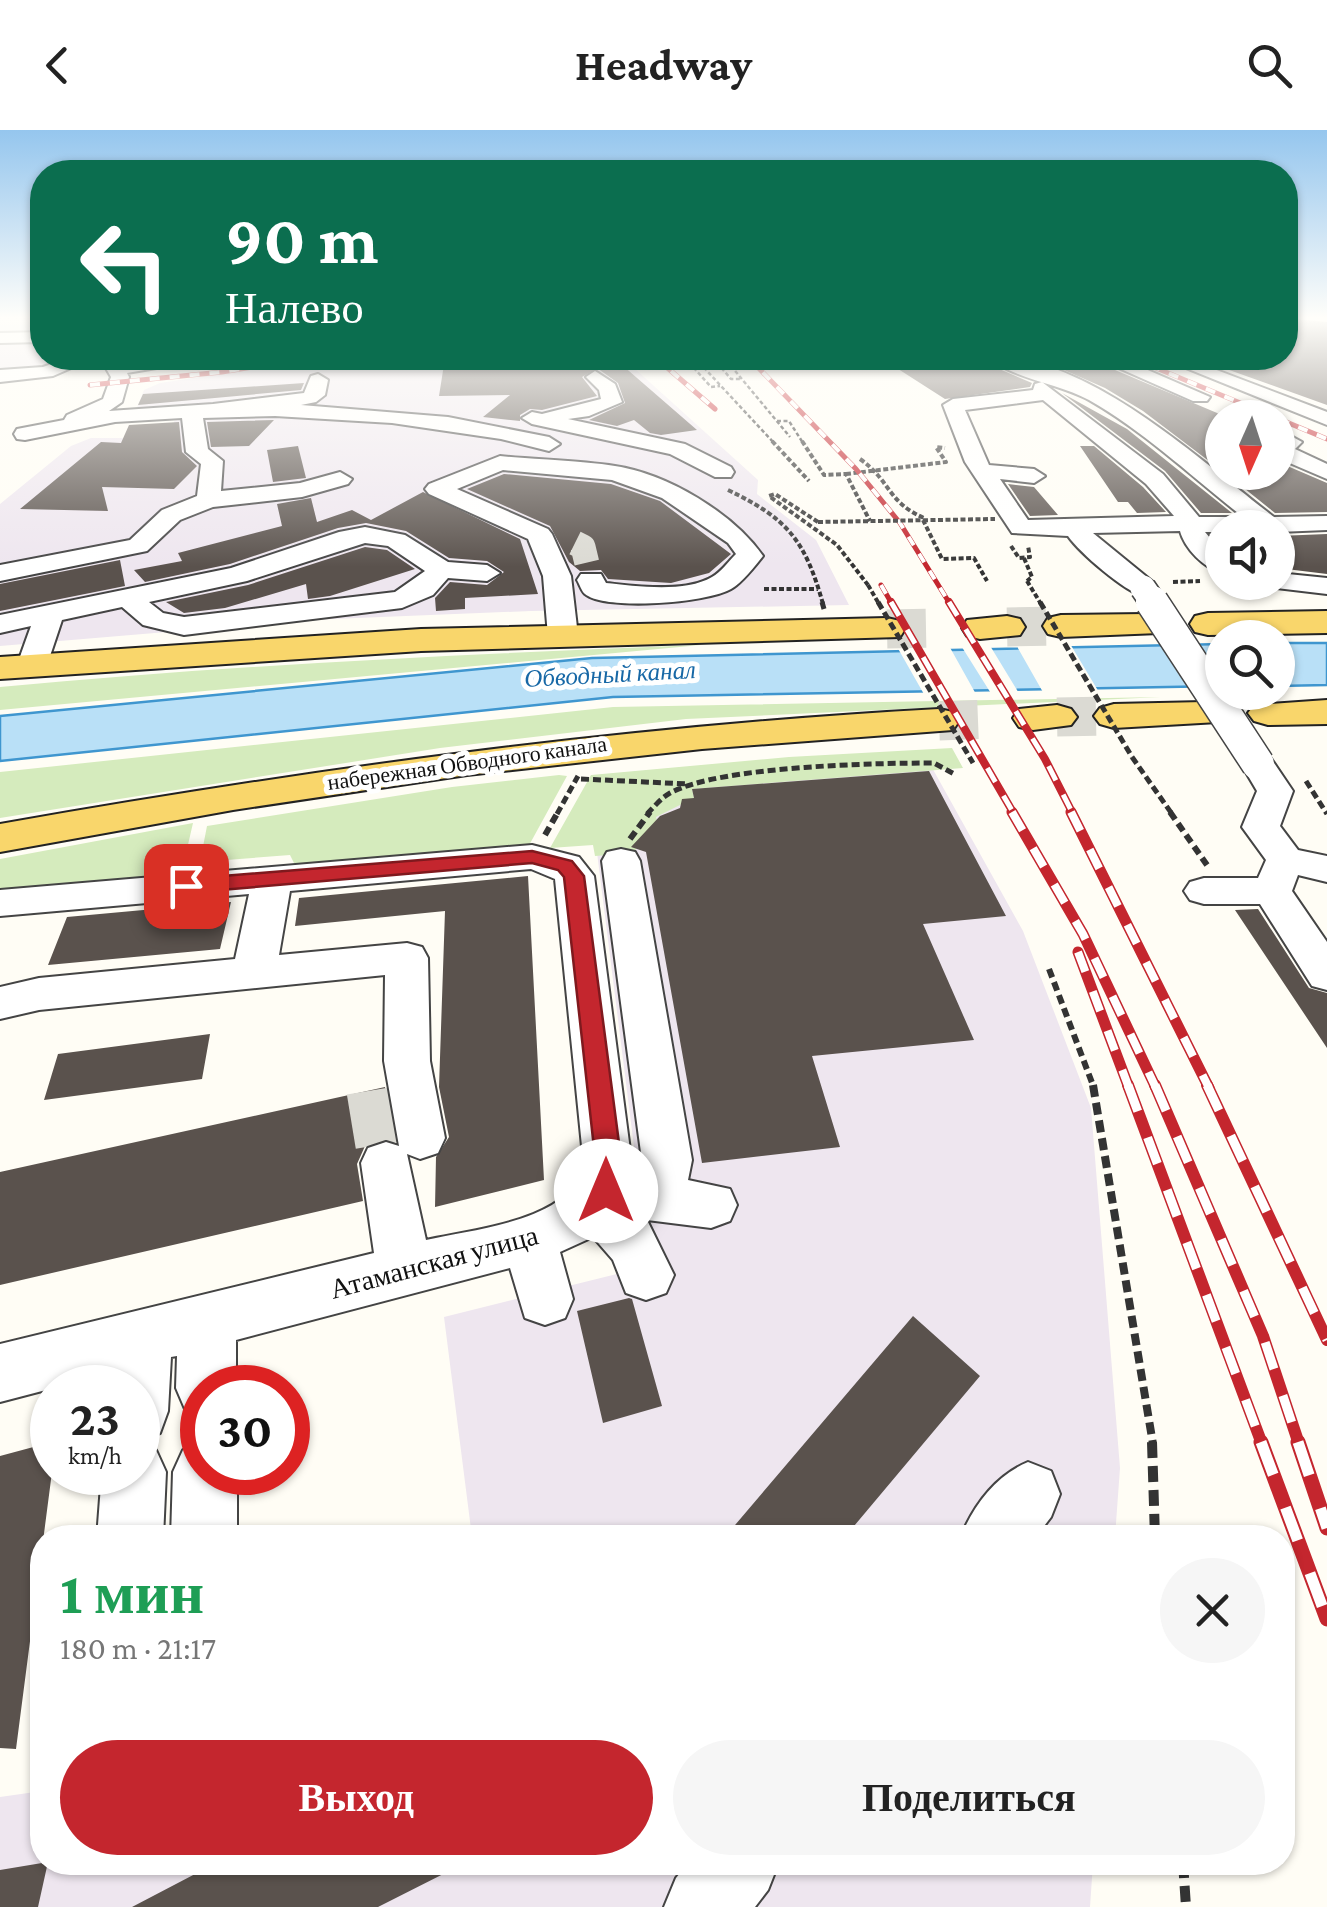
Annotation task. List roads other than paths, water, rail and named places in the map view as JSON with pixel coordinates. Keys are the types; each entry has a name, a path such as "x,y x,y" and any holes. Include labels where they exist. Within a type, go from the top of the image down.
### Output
{"main road":[{"path":"1295,623 1327,622"},
{"path":"1061,626 1146,625"},
{"path":"16,666 420,640 887,629"},
{"path":"1268,713 1327,712"},
{"path":"1114,716 1204,714"},
{"name":"набережная Обводного канала","path":"0,838 442,764 608,744 939,721"}],"street":[{"path":"116,409 117,401"},
{"path":"192,413 286,401"},
{"path":"511,463 532,433 612,401"},
{"path":"965,401 953,405 971,448 1021,528 1076,528 1094,523 1205,527"},
{"path":"1072,401 1174,498 1205,522"},
{"path":"1105,401 1247,510"},
{"path":"1292,401 1326,418"},
{"path":"4,444 116,409"},
{"path":"4,444 25,434 116,409 322,414 677,449 723,472"},
{"path":"192,413 205,438 198,452 212,460 209,500"},
{"path":"532,433 558,453 670,493 737,538 750,556"},
{"path":"532,433 580,443 665,474 775,534 738,563 724,582"},
{"path":"358,437 397,434"},
{"path":"1295,457 1327,472"},
{"path":"564,636 561,595 539,534 437,489 492,465 511,463 616,474"},
{"path":"983,471 1034,476"},
{"path":"138,546 171,514 209,500 302,490 340,480"},
{"path":"1295,525 1327,523"},
{"path":"1076,528 1086,546 1157,588 1276,791 1261,827 1279,875 1327,975"},
{"path":"0,573 192,535"},
{"path":"0,624 130,600 237,574 348,537 382,536 396,540 442,570 487,573"},
{"path":"544,541 575,543"},
{"path":"130,600 153,620 207,625 402,600 424,590 442,570"},
{"path":"591,580 595,589 610,593 696,590 724,582 764,589"},
{"path":"1295,581 1327,586"},
{"path":"16,666 50,614"},
{"path":"0,903 272,878 576,864"},
{"path":"576,864 609,1166 600,1200"},
{"path":"576,864 667,1160 657,1202"},
{"path":"1214,891 1279,875 1327,869"},
{"path":"254,973 272,878"},
{"path":"0,1003 39,994 408,958 404,1271"},
{"path":"600,1200 710,1206"},
{"path":"600,1200 634,1241 646,1274"},
{"name":"Атаманская улица","path":"0,1373 530,1239 566,1225 600,1200"},
{"path":"530,1239 545,1299"},
{"path":"206,1365 207,1320"},
{"path":"141,1365 143,1336"},
{"path":"131,1525 133,1495"},
{"path":"204,1495 204,1525"},
{"path":"705,1907 730,1875"}],"water":[{"path":"1295,643 1327,643 1327,685 1295,686"},
{"name":"Обводный канал","path":"1205,644 1205,686 613,697 0,761 0,716 592,658"}],"tunnel":[{"path":"575,543 583,547 591,580"},
{"path":"1007,627 1061,626"},
{"path":"887,629 938,628"},
{"path":"1057,717 1114,716"},
{"path":"939,721 990,719"},
{"path":"374,1090 386,1163"}],"railway":[{"path":"706,401 715,409"},
{"path":"790,401 856,469 900,523 950,604"},
{"path":"1235,401 1327,439"},
{"path":"881,585 892,604"},
{"path":"891,602 1014,814"},
{"path":"949,602 1045,759 1073,814"},
{"path":"1012,812 1083,934 1156,1088"},
{"path":"1071,812 1209,1088"},
{"path":"1078,952 1129,1088"},
{"path":"1128,1085 1262,1444"},
{"path":"1155,1085 1263,1336 1299,1444"},
{"path":"1207,1085 1327,1340"},
{"path":"1261,1442 1292,1525"},
{"path":"1298,1442 1327,1528"},
{"path":"1295,1533 1327,1619"}]}
